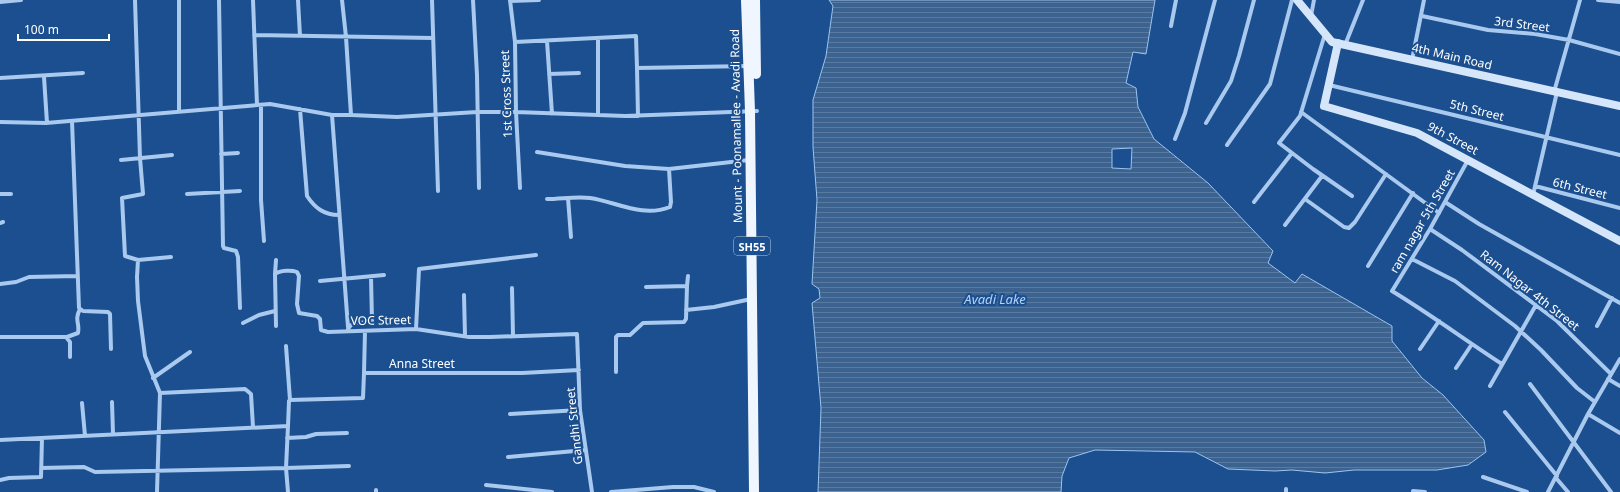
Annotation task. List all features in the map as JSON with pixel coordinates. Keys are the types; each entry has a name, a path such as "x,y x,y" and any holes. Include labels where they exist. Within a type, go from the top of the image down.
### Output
{"main road":[{"name":"Mount - Poonamallee - Avadi Road","path":"746,0 753,111 750,160 753,299 754,492"},
{"name":"Mount - Poonamallee - Avadi Road","path":"755,0 753,111 761,492"}],"street":[{"path":"0,2 21,0"},
{"path":"135,0 138,114 143,194 122,198 125,256 138,260 171,257"},
{"path":"179,0 179,112"},
{"path":"219,0 222,107 221,154 223,246 224,248 236,251 238,257 240,308"},
{"path":"253,0 259,105 264,241"},
{"path":"298,0 300,36"},
{"path":"342,0 352,115"},
{"path":"432,0 438,191"},
{"path":"473,0 477,75 479,188"},
{"path":"510,1 539,0"},
{"path":"1171,26 1176,0"},
{"path":"1175,139 1185,113 1215,0"},
{"path":"1206,123 1231,81 1254,0"},
{"path":"1227,145 1270,84 1292,0"},
{"name":"4th Main Road","path":"1297,0 1332,42 1620,106"},
{"path":"1311,16 1314,0"},
{"path":"1342,44 1364,0"},
{"path":"1412,60 1424,0"},
{"path":"1533,195 1556,92 1580,0"},
{"path":"1598,0 1620,2"},
{"name":"1st Cross Street","path":"510,1 514,42 520,188"},
{"name":"3rd Street","path":"1422,16 1488,30 1535,34 1569,40 1620,54"},
{"path":"1325,33 1300,116 1279,143 1322,176 1352,196"},
{"path":"254,35 433,38"},
{"path":"514,42 636,36 638,116"},
{"path":"598,38 598,115"},
{"path":"547,41 552,114"},
{"name":"9th Street","path":"1342,44 1328,85 1324,106 1417,133 1620,241"},
{"path":"637,68 749,66"},
{"path":"0,78 44,77 83,73"},
{"path":"549,74 579,73"},
{"path":"44,77 47,123"},
{"name":"5th Street","path":"1328,85 1620,154"},
{"path":"0,122 47,123 138,114 270,104 332,115 397,117 477,112 638,116 753,111"},
{"path":"300,109 307,196 315,207 325,214 339,214"},
{"path":"1301,112 1439,212"},
{"path":"332,115 348,329"},
{"path":"0,337 67,337 78,333 79,328 76,319 80,309 77,276 72,121"},
{"path":"537,152 625,166 669,169 750,160"},
{"path":"221,154 238,153"},
{"path":"1254,202 1292,153"},
{"path":"121,160 172,155"},
{"name":"ram nagar 5th Street","path":"1439,321 1392,291 1430,229 1468,160"},
{"path":"547,199 590,198 620,207 644,211 662,210 670,207 671,202 669,169"},
{"path":"1305,200 1344,227 1349,228 1355,222 1386,174"},
{"path":"1285,225 1322,176"},
{"name":"6th Street","path":"1535,186 1620,208"},
{"path":"187,194 240,190"},
{"path":"1368,266 1413,193"},
{"path":"0,194 11,194"},
{"path":"568,198 571,237"},
{"path":"1445,202 1479,224 1620,303"},
{"name":"Ram Nagar 4th Street","path":"1430,229 1462,250 1557,321 1611,374"},
{"path":"416,329 418,268 536,255"},
{"path":"1412,259 1455,281 1541,350 1577,388 1595,402"},
{"path":"138,260 138,301 145,356 160,393 157,492"},
{"path":"276,260 276,326"},
{"name":"VOC Street","path":"275,274 277,272 297,272 299,276 297,304 299,313 317,316 320,319 321,330 328,332 348,329 365,331 416,329 465,336 577,334"},
{"path":"320,281 344,280 384,275"},
{"path":"0,284 16,282 29,277 77,276"},
{"path":"616,372 616,337 618,335 630,335 643,323 684,322 686,320 688,276"},
{"path":"348,329 353,324 372,321 371,277"},
{"path":"646,287 687,286"},
{"path":"512,288 514,336"},
{"path":"464,295 465,336"},
{"path":"1597,326 1612,298"},
{"path":"686,310 714,307 753,299"},
{"path":"1490,386 1536,305"},
{"path":"80,309 83,311 108,312 110,314 111,349"},
{"path":"243,323 259,315 275,311"},
{"path":"1420,349 1439,321 1502,364"},
{"path":"290,400 364,398 365,331"},
{"name":"Gandhi Street","path":"577,334 580,410 592,492"},
{"path":"67,337 70,342 70,357"},
{"path":"1456,368 1472,344"},
{"path":"286,346 290,400 288,401 286,468 288,492"},
{"path":"153,378 190,352"},
{"path":"1548,492 1588,414 1620,359"},
{"name":"Anna Street","path":"364,373 522,373 579,370"},
{"path":"1608,380 1620,386"},
{"path":"1530,384 1611,492"},
{"path":"160,393 245,389 251,394 253,428"},
{"path":"112,402 113,434"},
{"path":"82,403 85,436"},
{"path":"510,414 580,410"},
{"path":"1505,412 1568,492"},
{"path":"1588,414 1620,433"},
{"path":"0,440 288,426"},
{"path":"288,438 306,437 316,434 348,433"},
{"path":"0,480 9,478 41,477 42,438"},
{"path":"508,457 586,450"},
{"path":"41,468 84,467 95,472 348,466"},
{"path":"1483,477 1527,492"},
{"path":"486,484 552,492"},
{"path":"611,492 668,490 694,487 714,492"},
{"path":"1413,491 1425,492"}],"water":[{"name":"Avadi Lake","path":"829,0 1155,0 1146,54 1133,52 1126,83 1136,88 1138,107 1154,139 1208,183 1273,251 1268,263 1295,283 1302,274 1392,326 1392,341 1422,378 1443,395 1484,440 1486,452 1468,465 1437,470 1354,470 1325,473 1292,470 1275,471 1228,469 1195,452 1095,450 1069,458 1062,476 1061,492 818,492 821,408 812,303 820,298 819,289 812,284 817,200 813,147 813,100 826,56 833,6","holes":["1132,148 1131,169 1112,168 1112,149"]}]}
